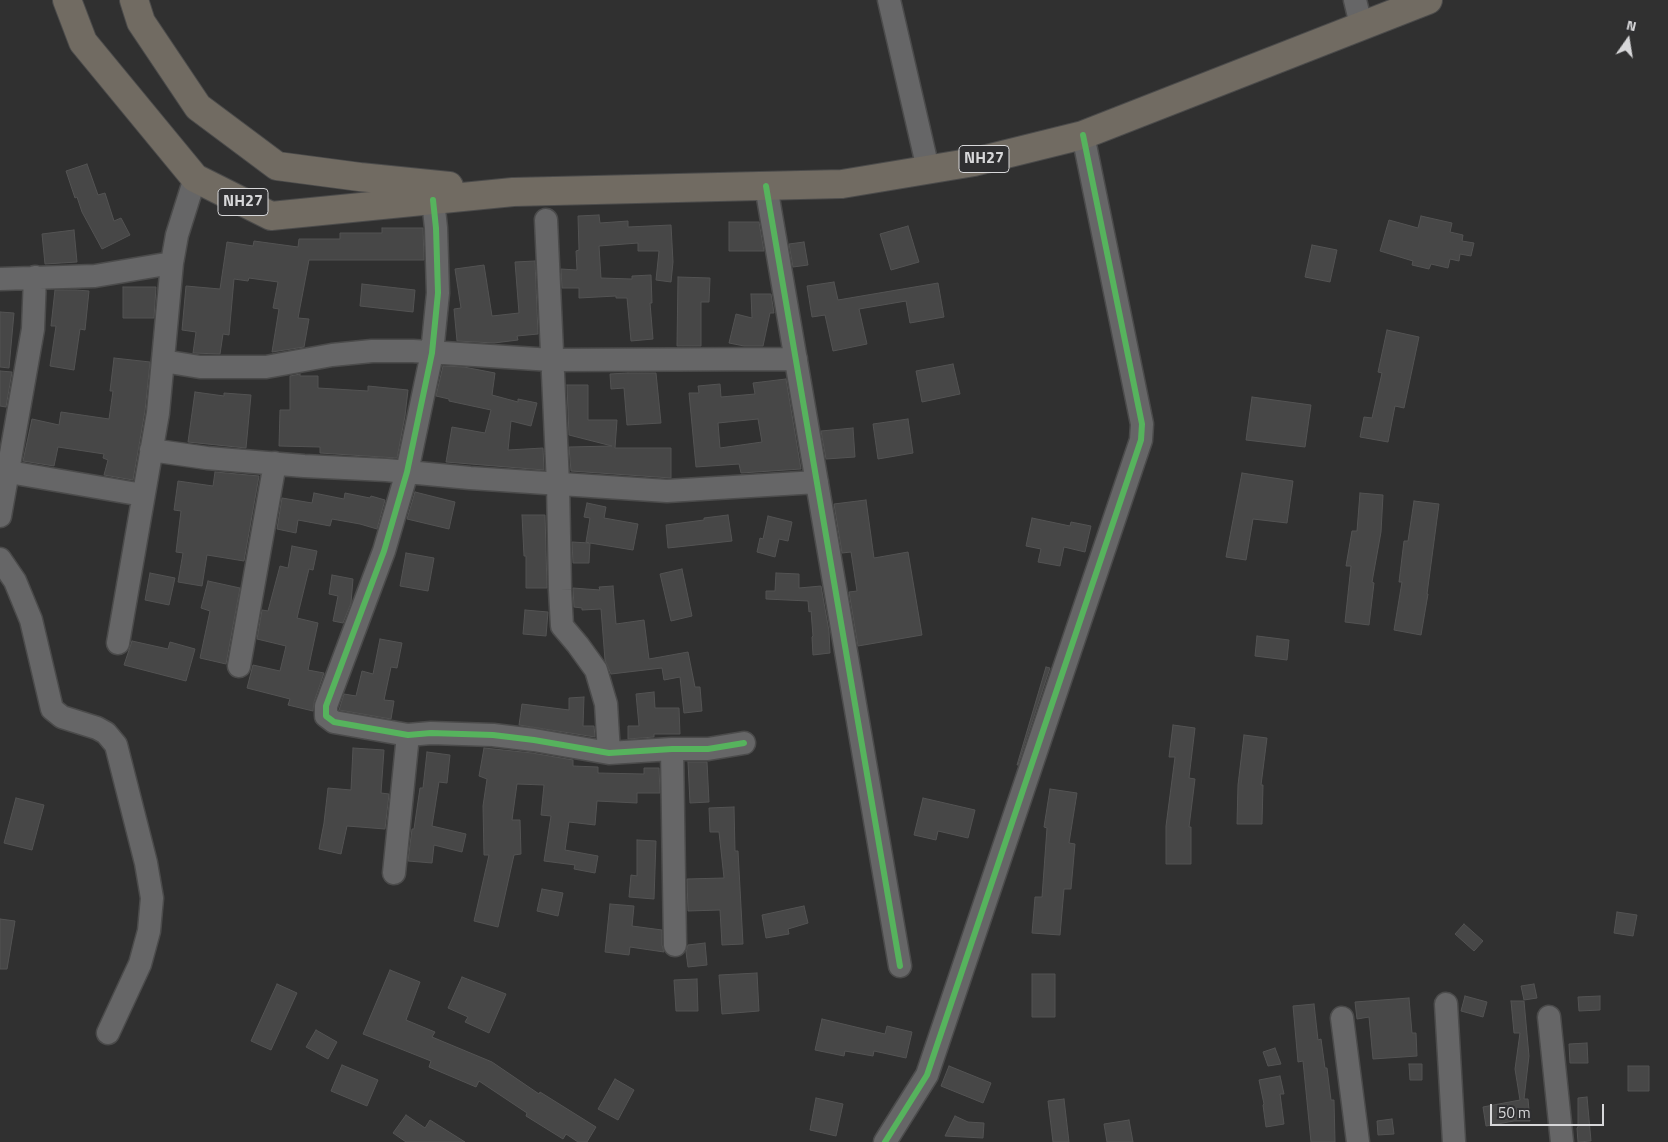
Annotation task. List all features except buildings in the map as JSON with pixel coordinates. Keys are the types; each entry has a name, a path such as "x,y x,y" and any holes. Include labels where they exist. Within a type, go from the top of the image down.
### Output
{"highway":[{"name":"NH27","path":"68,0 82,42 195,178 271,216 513,192 842,184 974,162 1083,135 1358,13 1428,0"},
{"name":"NH27","path":"134,0 141,22 198,107 277,166 360,178 513,192"}],"street":[{"path":"889,0 928,169"},
{"path":"885,1142 927,1075 1141,440 1142,424 1083,135"},
{"path":"118,643 158,413 172,263 177,235 195,178"},
{"path":"766,186 900,966"},
{"path":"433,200 438,293 432,353 407,472 384,551 326,706 326,716 334,722 408,735 431,733 493,735 609,753 708,749 744,743"},
{"path":"546,220 558,484 562,626 596,670 606,704 609,753"},
{"path":"0,279 95,276 172,263"},
{"path":"0,516 9,472 9,413 33,328 36,277"},
{"path":"163,361 200,367 257,367 332,355 372,351 413,351 552,360 796,360"},
{"path":"151,450 207,458 274,464 667,491 816,482"},
{"path":"239,666 274,464"},
{"path":"9,472 143,496"},
{"path":"0,559 15,580 31,620 52,709 62,717 97,728 106,733 116,745 146,863 152,898 149,931 140,964 108,1033"},
{"path":"394,873 408,735"},
{"path":"672,749 675,945"},
{"path":"1446,1004 1454,1142"},
{"path":"1549,1017 1562,1142"},
{"path":"1342,1018 1358,1142"}],"cycle path":[{"path":"885,1142 927,1075 1141,440 1142,424 1083,135"},
{"path":"766,186 900,966"},
{"path":"433,200 438,293 432,353 407,472 384,551 326,706 326,716 334,722 408,735 431,733 493,735 609,753 708,749 744,743"}]}
